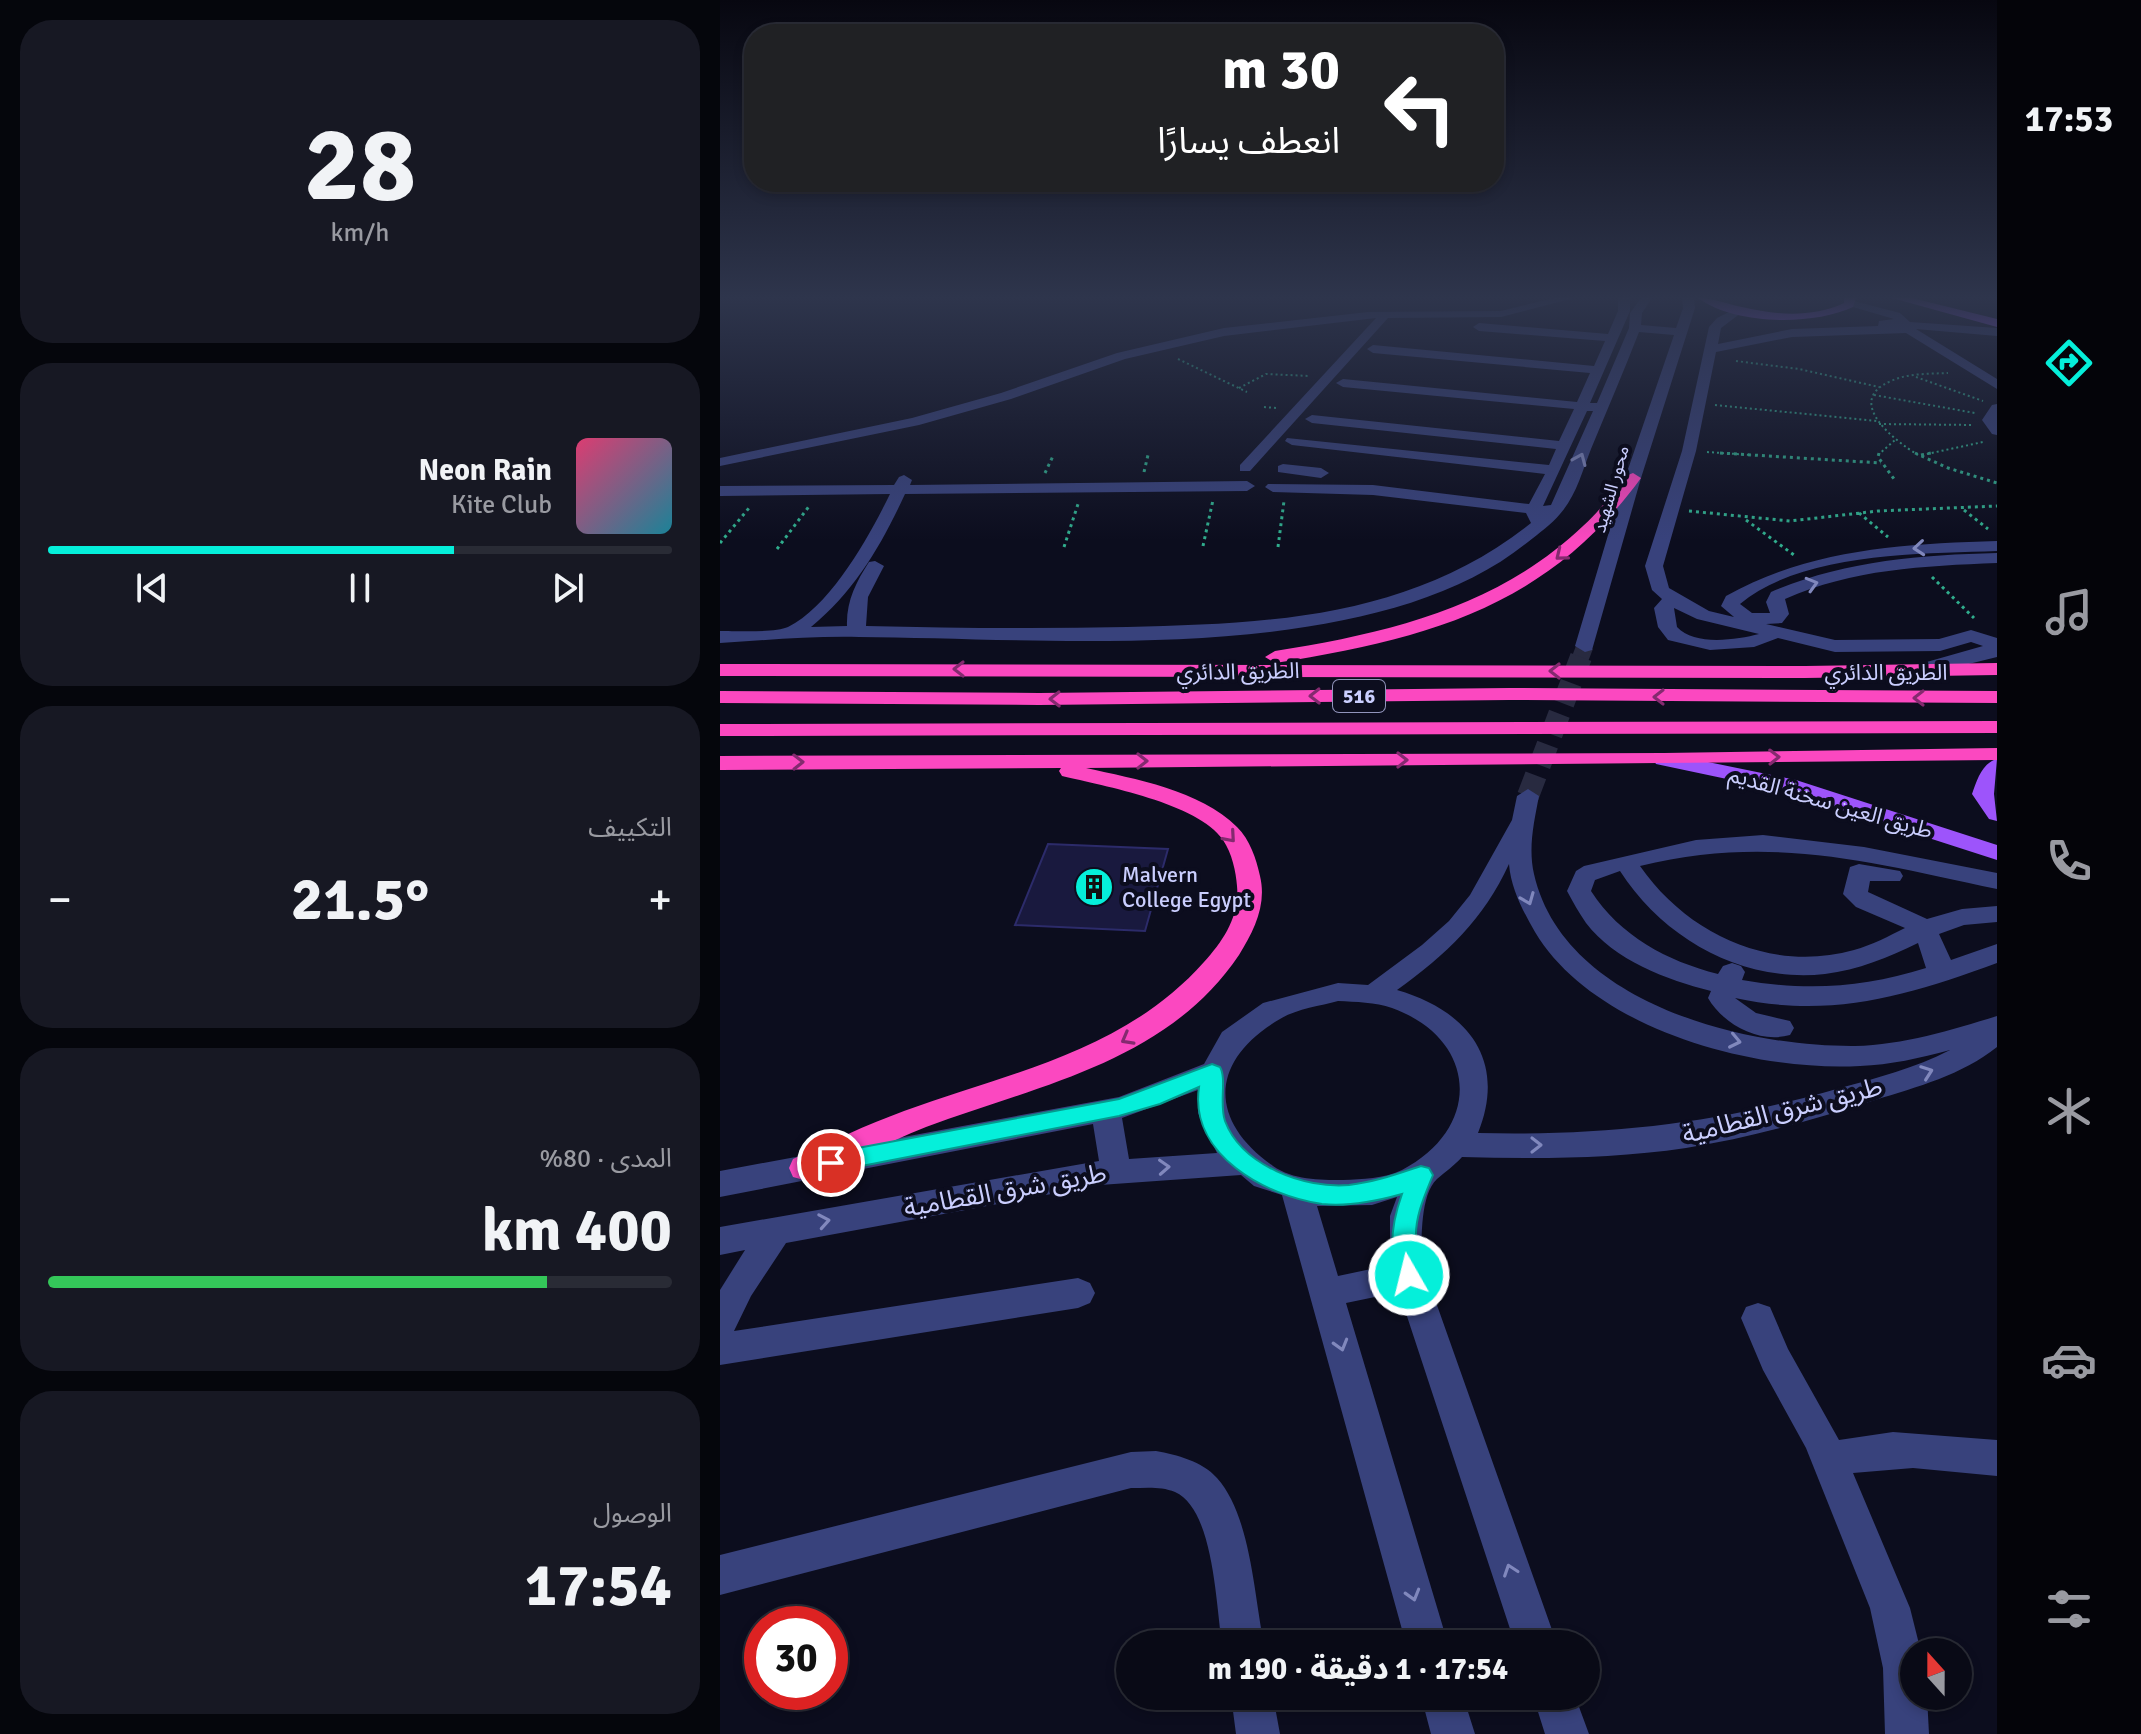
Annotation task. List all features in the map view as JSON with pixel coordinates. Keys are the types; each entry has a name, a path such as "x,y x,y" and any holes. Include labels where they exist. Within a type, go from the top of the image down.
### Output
{"highway":[{"path":"1168,668 1345,647 1401,634 1482,606 1558,558 1591,528 1633,478"},
{"name":"الطريق الدائري","path":"720,670 1916,671 1996,657"},
{"name":"الطريق الدائري","path":"720,697 1054,699 1509,694 1997,697"},
{"name":"516","path":"720,730 1997,727"},
{"path":"720,763 1664,759 1997,754"},
{"path":"804,1168 931,1113 1034,1082 1086,1062 1174,1009 1211,974 1233,945 1246,918 1250,888 1245,861 1226,830 1200,813 1168,799 1103,778 1029,761"}],"main road":[{"name":"طريق العين سخنة القديم","path":"1664,759 1788,785 1997,853"},
{"path":"1997,766 1983,794 1997,814"}],"street":[{"path":"720,462 914,422 1052,379"},
{"path":"1247,486 1236,481 1240,471 1327,379"},
{"path":"1333,395 1347,379"},
{"path":"1542,516 1542,495 1594,379"},
{"path":"720,637 857,631 1034,635 1213,632 1302,623 1351,613 1441,586 1480,569 1508,551 1562,498 1613,379"},
{"name":"محور الشهيد","path":"1585,646 1633,478 1666,379"},
{"path":"1704,379 1689,451 1654,573 1661,590 1703,615 1788,628 1849,632 1989,625"},
{"path":"1978,379 1997,395"},
{"path":"1343,383 1601,408"},
{"path":"1280,486 1290,475 1280,468 1278,457 1317,413 1564,446"},
{"path":"1292,441 1553,470"},
{"path":"720,491 1143,478 1280,468 1486,494 1562,498"},
{"path":"720,481 902,485"},
{"path":"927,484 1083,488 1280,486 1388,491 1494,502 1542,516"},
{"path":"857,631 856,609 867,579 927,484"},
{"path":"792,633 824,609 844,587 892,510 902,485"},
{"path":"1659,553 1667,574 1676,586 1705,599 1730,603 1758,585 1810,567 1902,550 1997,546"},
{"path":"1788,628 1775,599 1781,594 1851,573 1917,561 1997,558"},
{"path":"1672,599 1663,608 1663,614 1669,631 1680,639 1699,643 1747,643 1788,628"},
{"path":"1730,603 1736,613 1748,618 1769,620 1835,646 1940,645 1976,636 1993,643 1996,657"},
{"name":"طريق شرق القطامية","path":"1528,796 1519,823 1521,879 1529,905 1563,952 1594,979 1631,1003 1675,1025 1731,1041 1838,1056 1890,1054 1997,1029"},
{"path":"1373,994 1420,961 1463,919 1478,901 1519,823"},
{"path":"1997,881 1846,853 1752,842 1706,846 1593,871 1585,876 1579,891 1589,909 1615,936 1633,949 1676,969 1725,985 1778,996 1829,998 1875,991 1997,953"},
{"path":"1626,863 1642,889 1659,908 1741,956 1773,965 1829,964 1857,958 1924,930 1977,914 1996,914"},
{"path":"1940,973 1935,945 1924,930 1903,915 1861,900 1854,891 1858,874 1871,871 1922,881 1950,872"},
{"path":"1950,872 1996,914"},
{"path":"1741,956 1721,998 1729,1011 1745,1020 1780,1028"},
{"path":"1338,992 1373,994 1405,1002 1433,1018 1456,1038 1471,1062 1477,1089 1473,1118 1458,1145 1421,1175 1374,1192 1321,1194 1296,1189 1244,1163 1225,1143 1213,1120 1209,1096 1212,1072 1225,1046 1246,1024 1273,1008 1316,995 1338,992"},
{"name":"طريق شرق القطامية","path":"1458,1145 1623,1142 1686,1136 1761,1121 1922,1075 1952,1063 1997,1029"},
{"path":"720,1184 1106,1111 1152,1098 1212,1072"},
{"path":"1106,1111 1116,1171"},
{"name":"طريق شرق القطامية","path":"720,1241 1116,1171 1244,1163"},
{"path":"1421,1175 1405,1226 1405,1260 1531,1630"},
{"path":"1296,1189 1423,1630"},
{"path":"720,1324 739,1286 777,1229"},
{"path":"1326,1293 1409,1275"},
{"path":"720,1349 1078,1293"},
{"path":"1758,1318 1775,1359 1830,1460 1890,1608 1900,1640 1907,1734"},
{"path":"1830,1460 1884,1448 1912,1448 1997,1458"},
{"path":"720,1575 1131,1470 1155,1468 1179,1473 1199,1485 1215,1503 1223,1526 1241,1630"},
{"path":"1254,1710 1258,1734"},
{"path":"1446,1710 1453,1734"},
{"path":"1559,1710 1567,1734"}],"path":[{"path":"1220,379 1247,392"},
{"path":"1239,388 1253,379"},
{"path":"1843,379 1879,387"},
{"path":"1902,379 1879,387 1874,395 1872,404 1878,422 1895,440 1919,456 1997,483"},
{"path":"1919,379 1992,420"},
{"path":"1874,395 1992,420"},
{"path":"1697,404 1878,422 1992,420"},
{"path":"1919,456 1992,420"},
{"path":"1894,479 1881,463 1879,452 1895,440"},
{"path":"1689,451 1881,463"},
{"path":"1143,478 1148,455"},
{"path":"1043,479 1053,456"},
{"path":"1203,546 1217,486"},
{"path":"1278,547 1280,486"},
{"path":"1064,547 1083,488"},
{"path":"777,549 821,490"},
{"path":"720,543 763,491"},
{"path":"1673,509 1744,519 1790,521 1859,513 1997,506"},
{"path":"1962,509 1997,536"},
{"path":"1859,513 1902,550"},
{"path":"1744,519 1810,567"},
{"path":"1917,561 1989,625"}],"building":[{"name":"Malvern College Egypt","path":"1048,844 1168,849 1145,931 1015,925"}],"tunnel":[{"path":"1580,659 1585,646"},
{"path":"1528,796 1581,657"}],"place":[{"name":"Malvern College Egypt","path":"1094,887"}],"route":[{"path":"831,1163 1119,1108 1183,1086 1212,1072 1209,1096 1213,1120 1225,1143 1244,1163 1277,1182 1321,1194 1348,1195 1374,1192 1421,1175 1406,1216 1403,1237 1409,1275"}]}
